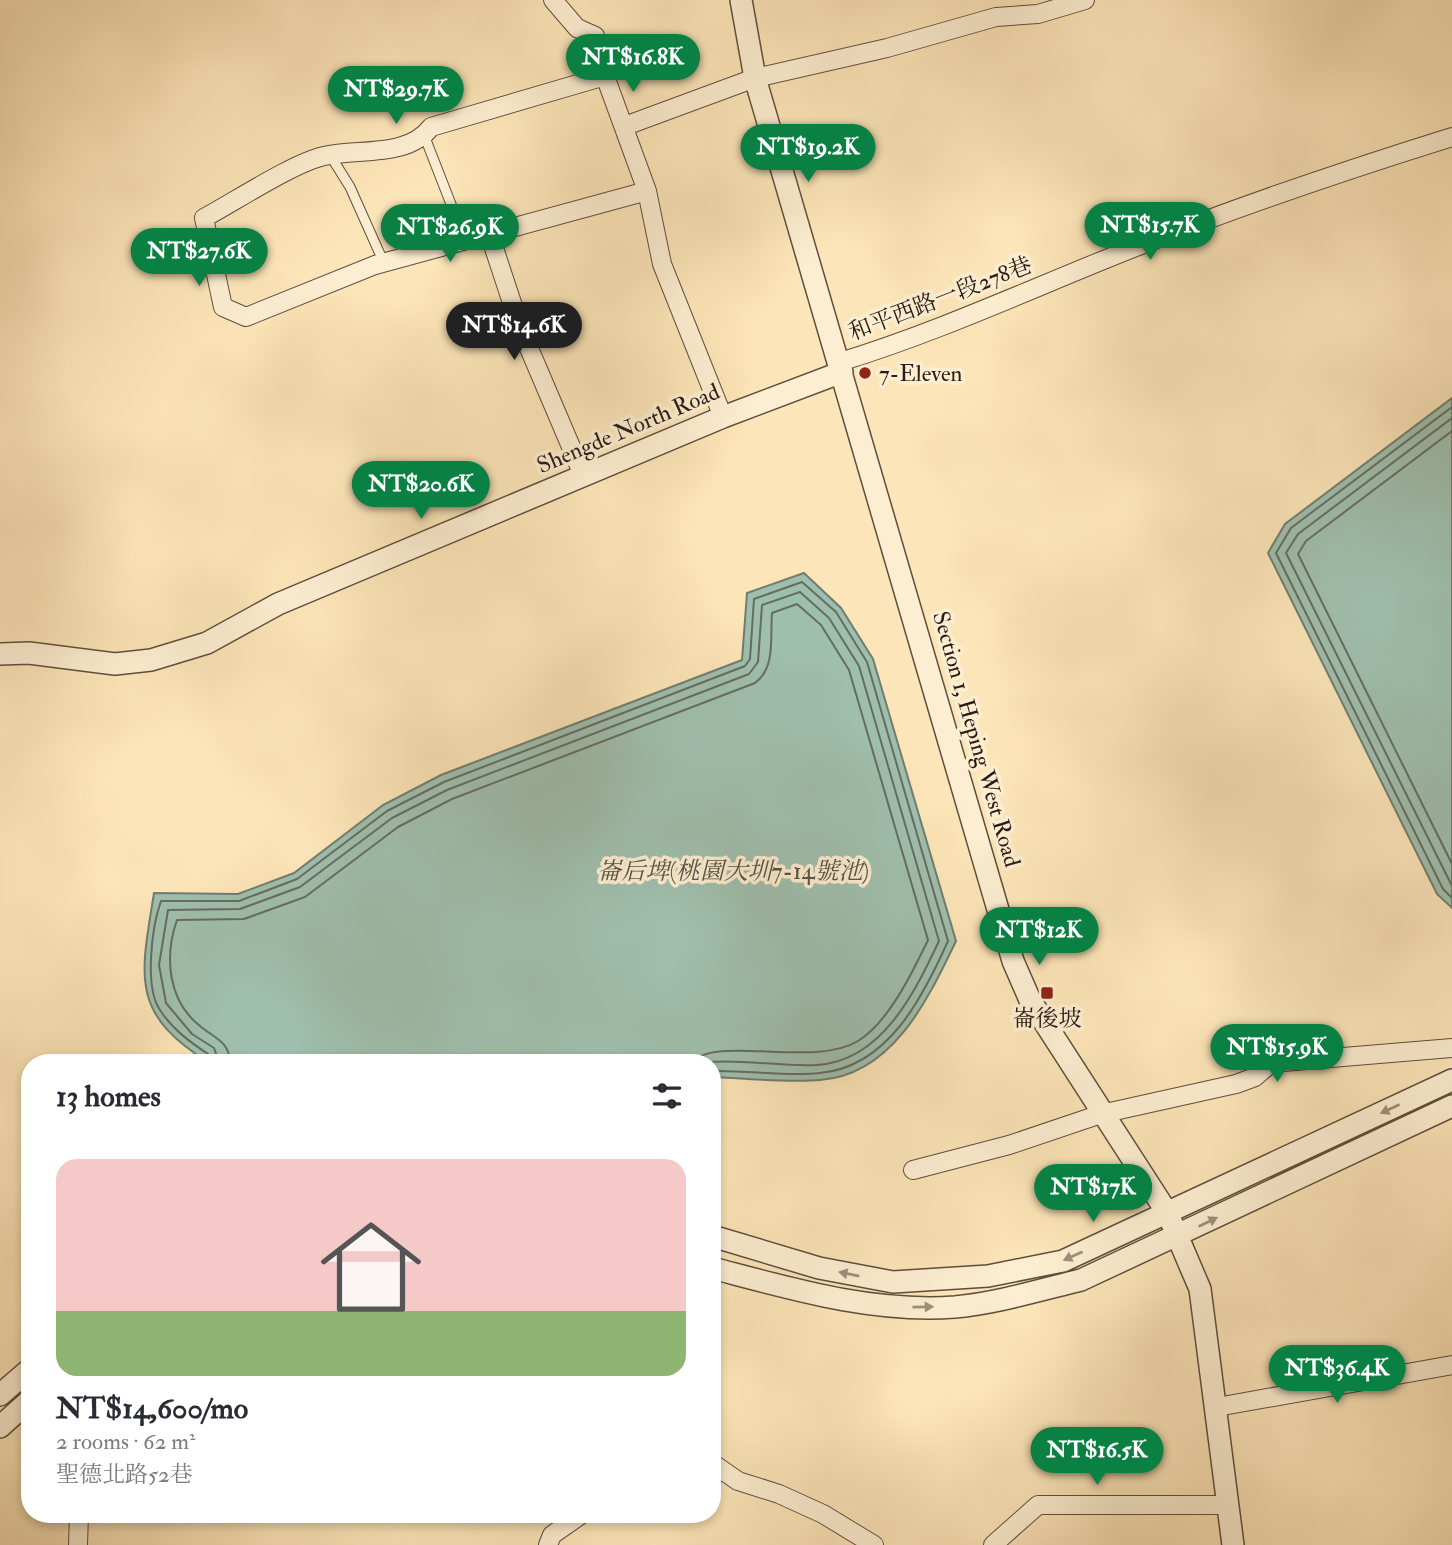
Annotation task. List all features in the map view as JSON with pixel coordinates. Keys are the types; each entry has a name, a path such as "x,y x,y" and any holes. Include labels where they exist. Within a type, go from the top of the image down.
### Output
{"street":[{"path":"553,0 578,28 596,36 605,76 647,191 662,264 723,417"},
{"name":"Section 1, Heping West Road","path":"741,0 755,78 1013,961 1030,1000 1168,1214 1200,1289 1233,1545"},
{"path":"625,126 755,78 887,48 996,17 1038,14 1085,0"},
{"path":"605,76 430,127 413,142 370,152 330,155 287,173 204,219 223,307 246,317 384,263 647,191"},
{"name":"和平西路一段278巷","path":"841,367 917,339 991,305 1139,246 1333,174 1452,137"},
{"path":"489,233 520,327 583,475"},
{"name":"Shengde North Road","path":"0,654 29,653 115,664 151,660 207,643 278,604 841,367"},
{"path":"912,1170 1009,1145 1103,1114 1236,1084 1255,1077 1271,1063 1452,1048"},
{"path":"721,1239 819,1268 892,1282 988,1276 1063,1261 1452,1080"},
{"path":"721,1270 849,1302 895,1308 956,1307 1081,1280 1179,1237 1452,1106"},
{"path":"1217,1406 1452,1365"},
{"path":"0,1395 21,1377"},
{"path":"0,1427 21,1407"},
{"path":"721,1469 738,1481 779,1494 823,1514 874,1545"},
{"path":"993,1545 1038,1505 1228,1505"},
{"path":"78,1545 79,1523"},
{"path":"548,1545 552,1535 569,1523"}],"lane":[{"path":"424,135 465,240"},
{"path":"330,155 350,187 384,263"}],"water":[{"path":"1452,398 1452,908 1437,894 1268,553 1285,524"},
{"name":"崙后埤(桃園大圳7-14號池)","path":"804,573 841,608 873,659 956,941 920,1009 905,1030 888,1049 868,1064 846,1075 793,1081 721,1077 721,1054 196,1054 164,1026 153,1009 146,990 146,947 154,893 238,894 294,873 383,805 441,775 742,660 747,593"}],"place":[{"name":"7-Eleven","path":"865,373"},
{"name":"崙後坡","path":"1047,993"}]}
